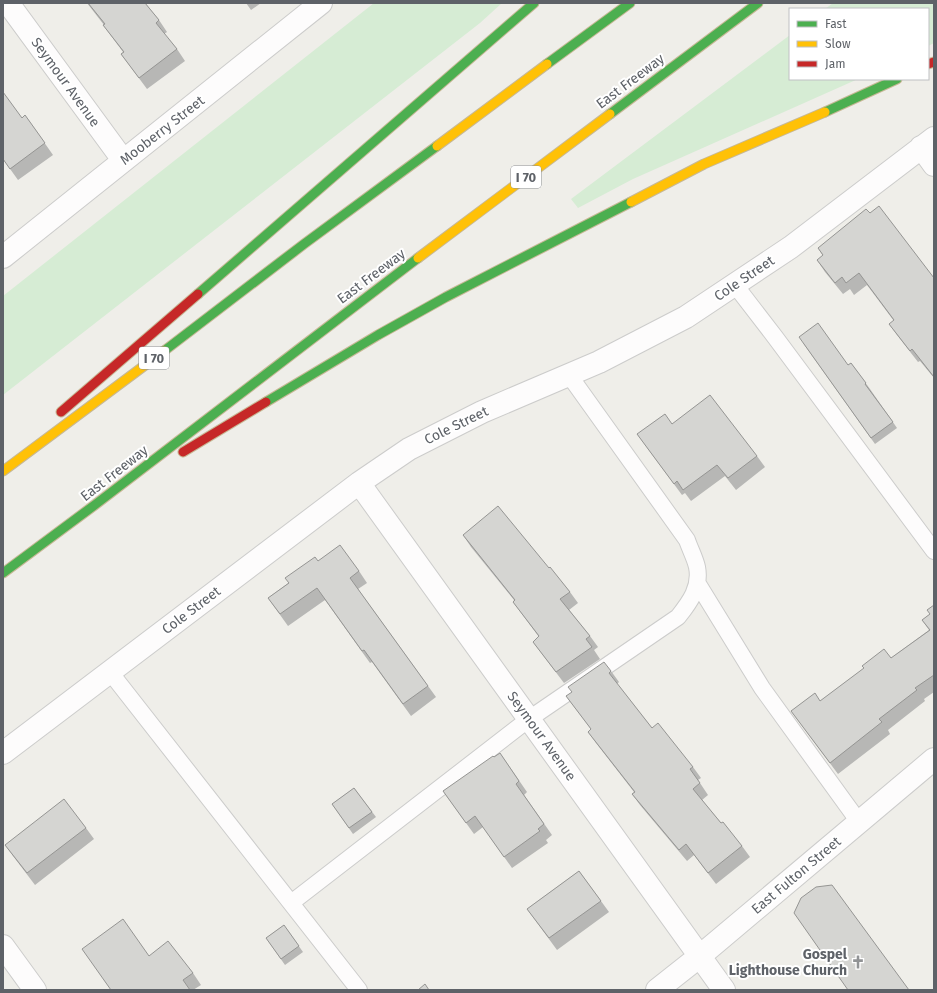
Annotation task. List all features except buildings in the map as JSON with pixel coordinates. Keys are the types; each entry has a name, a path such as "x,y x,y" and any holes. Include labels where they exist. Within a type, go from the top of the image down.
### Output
{"highway":[{"path":"51,420 534,3"},
{"name":"I 70","path":"3,471 317,235 630,3"},
{"name":"East Freeway","path":"3,573 96,504 330,324 758,3"},
{"path":"176,456 446,296 704,164 857,98 895,80"},
{"path":"3,462 21,446"},
{"path":"96,504 163,464"}],"street":[{"name":"Seymour Avenue","path":"8,3 123,160"},
{"name":"Mooberry Street","path":"3,257 310,6"},
{"path":"928,142 934,165"},
{"name":"Cole Street","path":"3,753 359,483 409,449 482,412 598,362 686,317 792,247 928,142"},
{"name":"Seymour Avenue","path":"359,483 724,990"},
{"name":"East Fulton Street","path":"657,990 700,956 934,759"},
{"path":"3,946 35,990"}],"lane":[{"path":"735,285 775,336 934,551"},
{"path":"569,375 687,540 697,566 698,584 762,688 859,822"},
{"path":"291,903 529,719 678,617 689,603 698,584"},
{"path":"110,672 359,990"}],"green space":[{"path":"374,3 502,3 480,23 3,395 3,296"},
{"path":"833,3 934,3 934,43 929,46 929,8 826,8"},
{"path":"789,36 789,80 856,80 633,179 578,208 571,199"}],"traffic: fast":[{"path":"198,294 534,3"},
{"path":"547,64 630,3"},
{"path":"610,114 758,3"},
{"path":"825,112 895,80"},
{"path":"164,351 304,244 437,146"},
{"path":"266,402 378,335 446,297 631,202"},
{"path":"3,573 96,504 418,258"}],"traffic: slow":[{"path":"437,146 547,64"},
{"path":"631,202 704,164 825,112"},
{"path":"418,258 610,114"},
{"path":"3,471 164,351"}],"traffic: jam":[{"path":"929,64 934,62"},
{"path":"61,412 198,294"},
{"path":"183,452 266,402"}],"place":[{"name":"Gospel Lighthouse Church","path":"858,962"}]}
